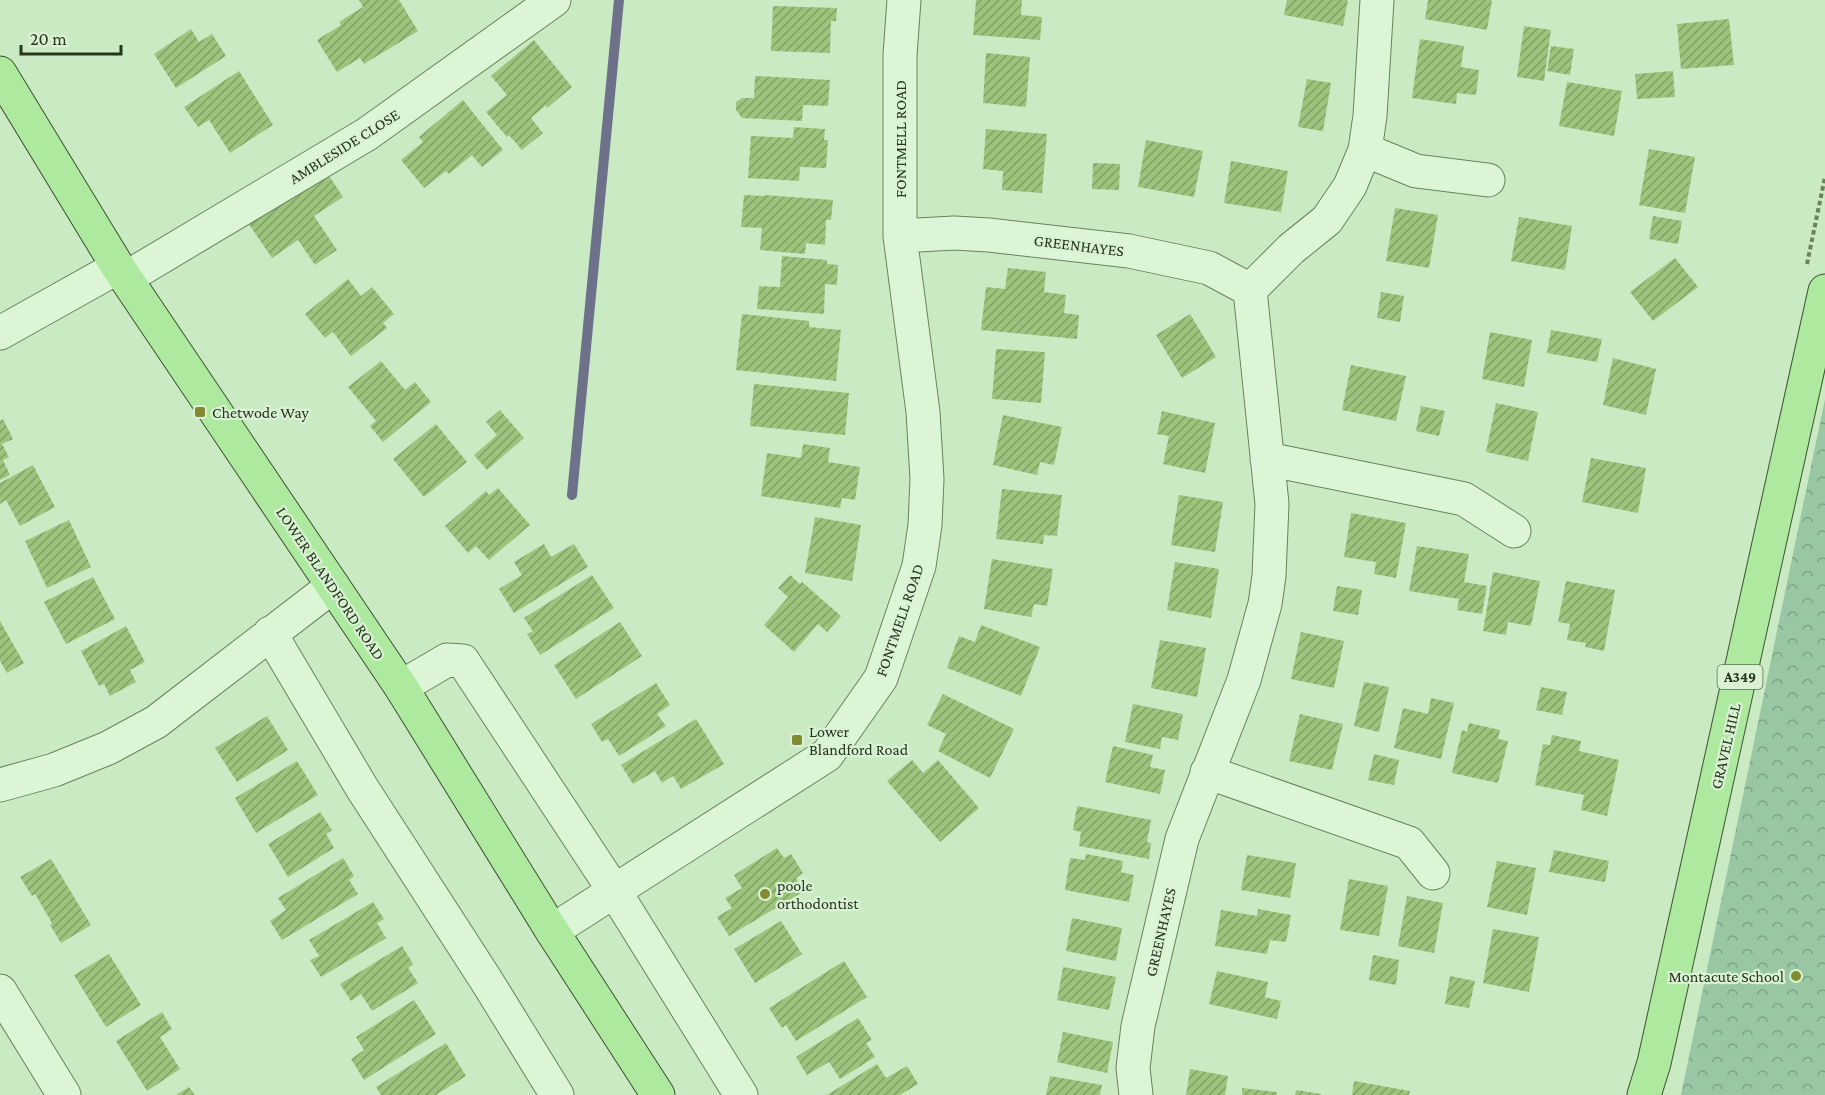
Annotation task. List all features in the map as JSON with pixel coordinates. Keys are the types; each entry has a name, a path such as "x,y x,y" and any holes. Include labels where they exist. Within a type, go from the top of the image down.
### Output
{"main road":[{"name":"LOWER BLANDFORD ROAD","path":"0,73 122,273 401,687 552,931 658,1095"},
{"name":"GRAVEL HILL","path":"1644,1095 1654,1062 1825,291"}],"street":[{"name":"AMBLESIDE CLOSE","path":"0,333 122,273 367,134 554,0"},
{"name":"FONTMELL ROAD","path":"552,931 827,754 881,678 919,566 925,525 927,479 923,412 900,236 900,55 904,0"},
{"path":"1250,290 1291,249 1327,220 1350,186 1365,150 1370,116 1377,0"},
{"path":"1365,150 1416,171 1488,180"},
{"name":"GREENHAYES","path":"900,236 954,233 989,235 1129,251 1209,268 1250,290 1272,504 1269,576 1244,680 1182,839 1138,1026 1133,1068 1136,1095"},
{"path":"1267,459 1464,499 1514,531"},
{"path":"0,785 54,770 97,753 156,722 333,586"},
{"path":"270,633 362,788 557,1095"},
{"path":"401,687 447,660 463,661 615,892 741,1095"},
{"path":"1207,772 1409,843 1432,873"},
{"path":"0,991 64,1095"}],"green space":[{"path":"1825,399 1825,1095 1681,1095"}],"building":[{"path":"359,0 399,0 418,31 364,64 360,58 337,72 317,40 341,25 339,22 363,7"},
{"path":"976,0 1022,0 1021,15 1042,17 1040,40 973,35"},
{"path":"1287,0 1348,0 1343,26 1284,15"},
{"path":"1428,0 1492,0 1487,30 1425,19"},
{"path":"773,6 837,8 836,21 831,21 830,53 771,51"},
{"path":"1729,19 1734,65 1681,69 1677,24"},
{"path":"1524,26 1551,30 1544,81 1517,77"},
{"path":"191,29 199,42 212,34 226,56 176,88 154,54"},
{"path":"1420,39 1464,46 1461,67 1479,70 1476,95 1457,93 1456,104 1412,98"},
{"path":"534,40 572,87 531,118 543,133 522,150 509,135 507,137 486,112 507,95 491,76"},
{"path":"1551,46 1574,49 1570,75 1547,71"},
{"path":"986,53 1030,57 1026,107 983,103"},
{"path":"239,71 273,125 230,153 209,120 198,127 184,107"},
{"path":"1673,71 1675,97 1637,99 1635,74"},
{"path":"755,76 830,80 828,106 803,105 802,121 742,118 736,110 736,102 742,98 754,98"},
{"path":"1307,79 1331,83 1323,131 1298,127"},
{"path":"1567,82 1622,91 1614,136 1559,126"},
{"path":"463,100 503,150 482,167 472,155 449,174 446,171 424,188 401,160 423,142 419,137"},
{"path":"794,127 825,129 824,140 828,140 826,168 800,167 799,181 748,178 751,136 793,138"},
{"path":"986,129 1047,134 1042,193 1002,190 1003,171 983,169"},
{"path":"1146,140 1203,151 1194,197 1138,187"},
{"path":"1649,149 1695,157 1685,213 1639,205"},
{"path":"1231,161 1288,171 1281,212 1224,203"},
{"path":"1093,163 1120,164 1119,190 1092,189"},
{"path":"324,168 343,197 314,216 337,250 315,265 298,240 272,258 246,220"},
{"path":"744,195 833,200 831,220 826,220 825,245 806,243 805,254 760,250 762,228 741,227"},
{"path":"1395,208 1438,215 1429,268 1386,261"},
{"path":"1653,216 1682,221 1678,244 1649,239"},
{"path":"1519,217 1572,226 1565,270 1511,261"},
{"path":"782,256 827,260 827,264 838,265 837,285 825,284 824,314 757,309 759,286 780,287"},
{"path":"1675,258 1698,287 1653,321 1630,292"},
{"path":"1008,268 1046,272 1044,292 1066,295 1064,313 1079,315 1077,339 981,330 986,287 1005,289"},
{"path":"348,279 361,296 372,287 394,314 383,323 387,328 351,356 333,332 325,338 305,314"},
{"path":"1381,292 1404,296 1400,322 1377,318"},
{"path":"742,314 809,321 809,327 841,330 836,381 736,370"},
{"path":"1190,314 1216,357 1182,378 1156,335"},
{"path":"1551,330 1602,339 1597,362 1547,353"},
{"path":"1490,332 1532,340 1524,387 1482,379"},
{"path":"996,349 1045,352 1041,403 992,399"},
{"path":"1613,358 1656,369 1646,415 1603,405"},
{"path":"381,361 405,390 415,382 431,402 383,442 370,426 376,421 348,387"},
{"path":"1351,365 1406,376 1396,421 1342,410"},
{"path":"754,384 849,393 845,435 750,426"},
{"path":"1496,403 1538,412 1528,461 1486,452"},
{"path":"1421,406 1445,411 1439,436 1416,431"},
{"path":"500,410 524,438 487,470 474,455 497,435 486,422"},
{"path":"1162,411 1215,423 1205,473 1163,464 1169,436 1157,434"},
{"path":"1003,415 1062,427 1054,465 1040,462 1037,475 993,465"},
{"path":"3,419 13,439 2,444 9,457 3,460 10,475 0,480 0,421"},
{"path":"436,424 467,462 424,497 393,459"},
{"path":"803,444 830,448 828,462 860,467 855,500 842,498 840,508 761,496 767,453 801,458"},
{"path":"1591,458 1646,468 1638,513 1582,502"},
{"path":"33,465 55,507 20,526 6,500 0,504 0,483"},
{"path":"498,488 530,525 489,560 476,546 468,553 445,526 486,491 489,495"},
{"path":"1002,489 1062,495 1057,536 1044,535 1043,544 996,539"},
{"path":"1179,495 1223,502 1215,552 1171,545"},
{"path":"1351,513 1406,523 1396,578 1374,574 1376,562 1344,557"},
{"path":"815,517 861,525 852,581 805,573"},
{"path":"69,520 91,567 47,588 25,541"},
{"path":"544,544 551,557 574,544 588,567 514,613 499,589 522,575 514,562"},
{"path":"1417,546 1469,554 1464,582 1487,586 1482,614 1457,610 1459,599 1409,591"},
{"path":"992,559 1053,569 1047,606 1034,604 1031,617 984,609"},
{"path":"1175,562 1219,569 1211,618 1167,610"},
{"path":"1493,572 1540,581 1531,626 1508,622 1506,635 1483,631"},
{"path":"592,575 614,608 540,655 527,634 533,631 524,618"},
{"path":"790,575 800,584 802,582 841,616 827,632 818,624 794,652 764,625 788,597 778,588"},
{"path":"93,577 115,619 66,644 44,602"},
{"path":"1566,581 1615,590 1604,651 1585,647 1586,643 1567,640 1570,624 1558,622"},
{"path":"1337,586 1362,590 1358,615 1333,611"},
{"path":"0,621 24,663 7,673 0,661"},
{"path":"620,622 642,656 576,699 554,665"},
{"path":"981,625 1040,647 1021,696 947,668 959,636 975,642"},
{"path":"126,626 145,662 130,670 136,682 110,696 104,684 99,686 81,651"},
{"path":"1301,632 1344,641 1334,688 1291,679"},
{"path":"1160,640 1206,648 1197,697 1151,688"},
{"path":"1364,682 1389,687 1379,732 1354,726"},
{"path":"656,683 670,705 657,714 666,726 619,756 608,739 602,742 591,724"},
{"path":"1541,687 1567,692 1562,715 1536,710"},
{"path":"943,694 1014,729 990,778 938,751 946,734 927,725"},
{"path":"1431,698 1454,703 1441,759 1394,748 1403,708 1428,714"},
{"path":"1133,704 1183,714 1178,740 1162,737 1160,749 1125,742"},
{"path":"1300,714 1343,724 1332,770 1289,761"},
{"path":"267,716 288,750 237,782 215,748"},
{"path":"696,719 724,764 681,789 673,776 662,783 655,771 633,784 621,765"},
{"path":"1469,723 1500,730 1498,739 1508,741 1498,783 1452,773 1462,730 1467,732"},
{"path":"1552,735 1581,741 1579,751 1619,760 1607,816 1581,810 1584,795 1535,785 1543,744 1550,745"},
{"path":"1113,746 1153,755 1150,767 1165,770 1160,794 1105,782"},
{"path":"1374,754 1399,760 1394,785 1368,780"},
{"path":"912,760 923,773 938,760 979,808 940,842 887,781"},
{"path":"297,761 318,795 256,833 235,798"},
{"path":"1077,806 1151,820 1147,842 1151,843 1149,859 1079,846 1081,832 1073,830"},
{"path":"320,812 332,830 326,834 334,848 288,877 268,844"},
{"name":"poole orthodontist","path":"777,848 784,858 791,854 803,873 796,878 804,891 729,936 717,917 732,908 725,898 742,888 734,875"},
{"path":"1554,850 1609,861 1605,882 1549,872"},
{"path":"1086,854 1123,861 1121,872 1134,875 1129,902 1065,890 1070,858 1085,860"},
{"path":"1247,855 1296,863 1290,898 1241,890"},
{"path":"343,858 354,876 349,880 358,894 282,940 270,921 286,910 278,898"},
{"path":"51,859 91,925 61,943 35,894 32,896 20,877"},
{"path":"1497,861 1536,868 1527,915 1487,907"},
{"path":"1349,879 1388,886 1379,936 1340,930"},
{"path":"1407,896 1443,903 1434,953 1398,946"},
{"path":"373,902 384,919 377,923 386,938 321,977 310,960 319,956 309,940"},
{"path":"1258,909 1291,915 1286,942 1270,940 1267,954 1215,946 1221,910 1257,916"},
{"path":"1072,918 1122,928 1116,961 1066,951"},
{"path":"781,921 802,954 755,983 734,949"},
{"path":"1493,929 1539,937 1529,992 1483,983"},
{"path":"402,946 413,964 408,968 418,983 372,1011 361,994 351,1001 340,984"},
{"path":"109,954 141,1005 106,1027 74,975"},
{"path":"1373,955 1399,960 1396,985 1369,980"},
{"path":"844,961 867,997 796,1041 786,1025 782,1028 769,1008"},
{"path":"1063,967 1116,977 1109,1010 1057,1000"},
{"path":"1217,971 1268,982 1265,997 1281,1001 1277,1019 1209,1004"},
{"path":"1450,976 1475,981 1469,1008 1445,1004"},
{"path":"414,1000 436,1034 364,1080 351,1059 364,1050 356,1037"},
{"path":"162,1012 172,1029 160,1037 180,1069 147,1091 116,1041"},
{"path":"858,1018 872,1040 866,1043 875,1057 840,1079 829,1062 807,1075 796,1057"},
{"path":"1063,1032 1113,1042 1107,1073 1057,1062"},
{"path":"446,1043 466,1076 436,1095 381,1095 376,1087"},
{"path":"877,1064 886,1078 907,1066 918,1084 900,1095 827,1095"},
{"path":"1190,1069 1228,1076 1225,1095 1186,1095"},
{"path":"1050,1076 1102,1085 1100,1095 1046,1095"},
{"path":"1354,1081 1410,1091 1409,1095 1352,1095"},
{"path":"189,1087 195,1095 176,1095"},
{"path":"1242,1088 1277,1092 1277,1095 1242,1095"},
{"path":"1296,1090 1321,1094 1321,1095 1295,1095"}],"waterway":[{"path":"572,495 619,0"}],"place":[{"name":"Chetwode Way","path":"200,412"},
{"name":"Lower Blandford Road","path":"797,740"},
{"name":"poole orthodontist","path":"765,894"},
{"name":"Montacute School","path":"1796,976"}]}
